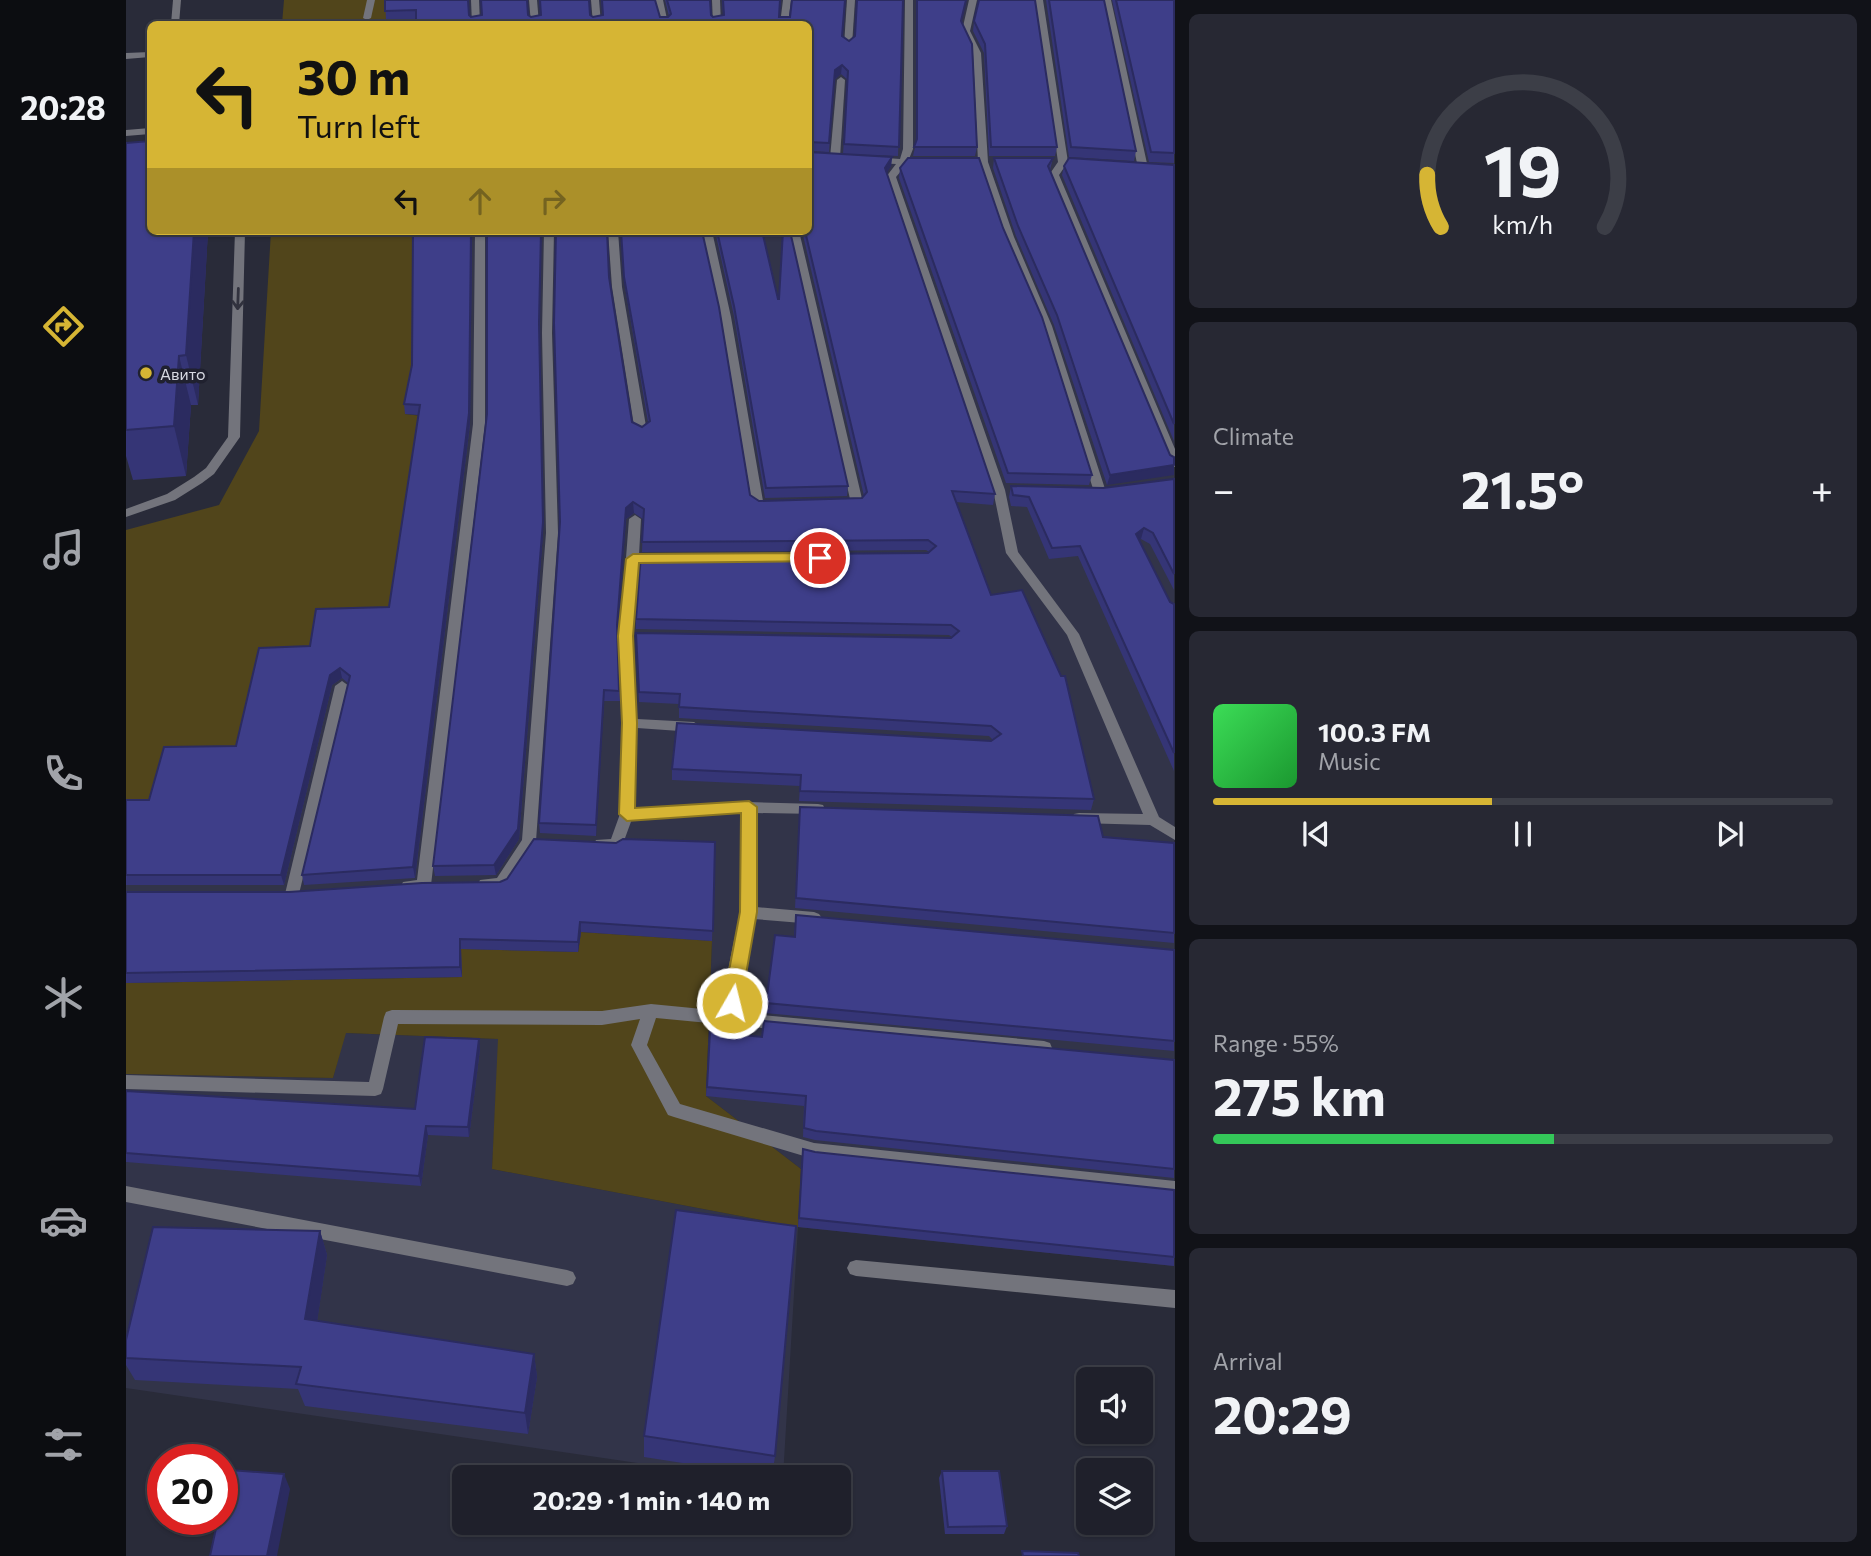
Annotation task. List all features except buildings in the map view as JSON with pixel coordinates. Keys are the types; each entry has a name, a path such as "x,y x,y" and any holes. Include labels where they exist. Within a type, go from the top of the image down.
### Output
{"lane":[{"path":"175,21 177,0"},
{"path":"367,18 371,0"},
{"path":"475,0 476,21"},
{"path":"533,0 534,21"},
{"path":"595,0 597,21"},
{"path":"659,0 663,21"},
{"path":"716,0 717,21"},
{"path":"784,21 786,0"},
{"path":"848,45 851,0"},
{"path":"909,0 910,162"},
{"path":"972,0 966,31 976,53 984,162 1009,237 1046,326 1100,492"},
{"path":"1039,0 1063,162 1054,175 1174,464"},
{"path":"1107,0 1149,168 1130,167"},
{"path":"126,56 147,55"},
{"path":"841,80 842,158 910,162"},
{"path":"126,132 147,131"},
{"path":"910,162 891,177 1005,490 1012,553 1073,634 1153,820 1174,835"},
{"path":"970,162 997,162"},
{"path":"1050,162 1076,163"},
{"path":"126,513 171,497 198,480 210,471 234,438 240,235"},
{"path":"398,887 431,885 479,424 480,235"},
{"path":"475,885 501,884 535,842 552,533 547,333 549,235"},
{"path":"613,235 617,287 641,432"},
{"path":"709,235 726,317 758,505 783,505"},
{"path":"795,235 857,503 832,503"},
{"path":"591,844 616,845 627,814 635,519"},
{"path":"633,559 675,558"},
{"path":"291,894 342,686"},
{"path":"630,723 713,728"},
{"path":"627,814 749,807 832,810"},
{"path":"731,1018 732,989 748,912 749,807"},
{"path":"1069,818 1153,820"},
{"path":"748,912 831,919"},
{"path":"650,1011 639,1045 674,1110 814,1151 1174,1189"},
{"path":"126,1082 375,1089 392,1017 602,1018 650,1011 1064,1050"},
{"path":"126,1194 567,1278"},
{"path":"856,1268 1174,1299"}],"shaded area":[{"path":"284,0 386,0 386,20 417,19 417,21 282,21"},
{"path":"386,0 1174,0 1174,1266 798,1227 801,1169 706,1096 712,942 581,932 578,952 461,950 462,977 126,983 126,810 421,415 405,414 415,235 812,235 812,21 386,20"},
{"path":"271,235 415,235 413,376 405,414 422,416 391,618 313,657 239,757 153,810 126,810 126,530 219,505 259,431"},
{"path":"581,932 712,941 706,1096 801,1169 798,1227 492,1169 498,1039 346,1033 333,1078 126,1074 126,983 461,977 461,949 578,952"},
{"path":"345,1033 499,1039 492,1169 798,1227 784,1465 651,1465 126,1388 126,1074 333,1078"}],"place":[{"name":"Авито","path":"146,373"}],"route":[{"path":"732,1003 732,989 748,912 749,807 627,814 630,723 626,636 633,559 820,558"}]}
